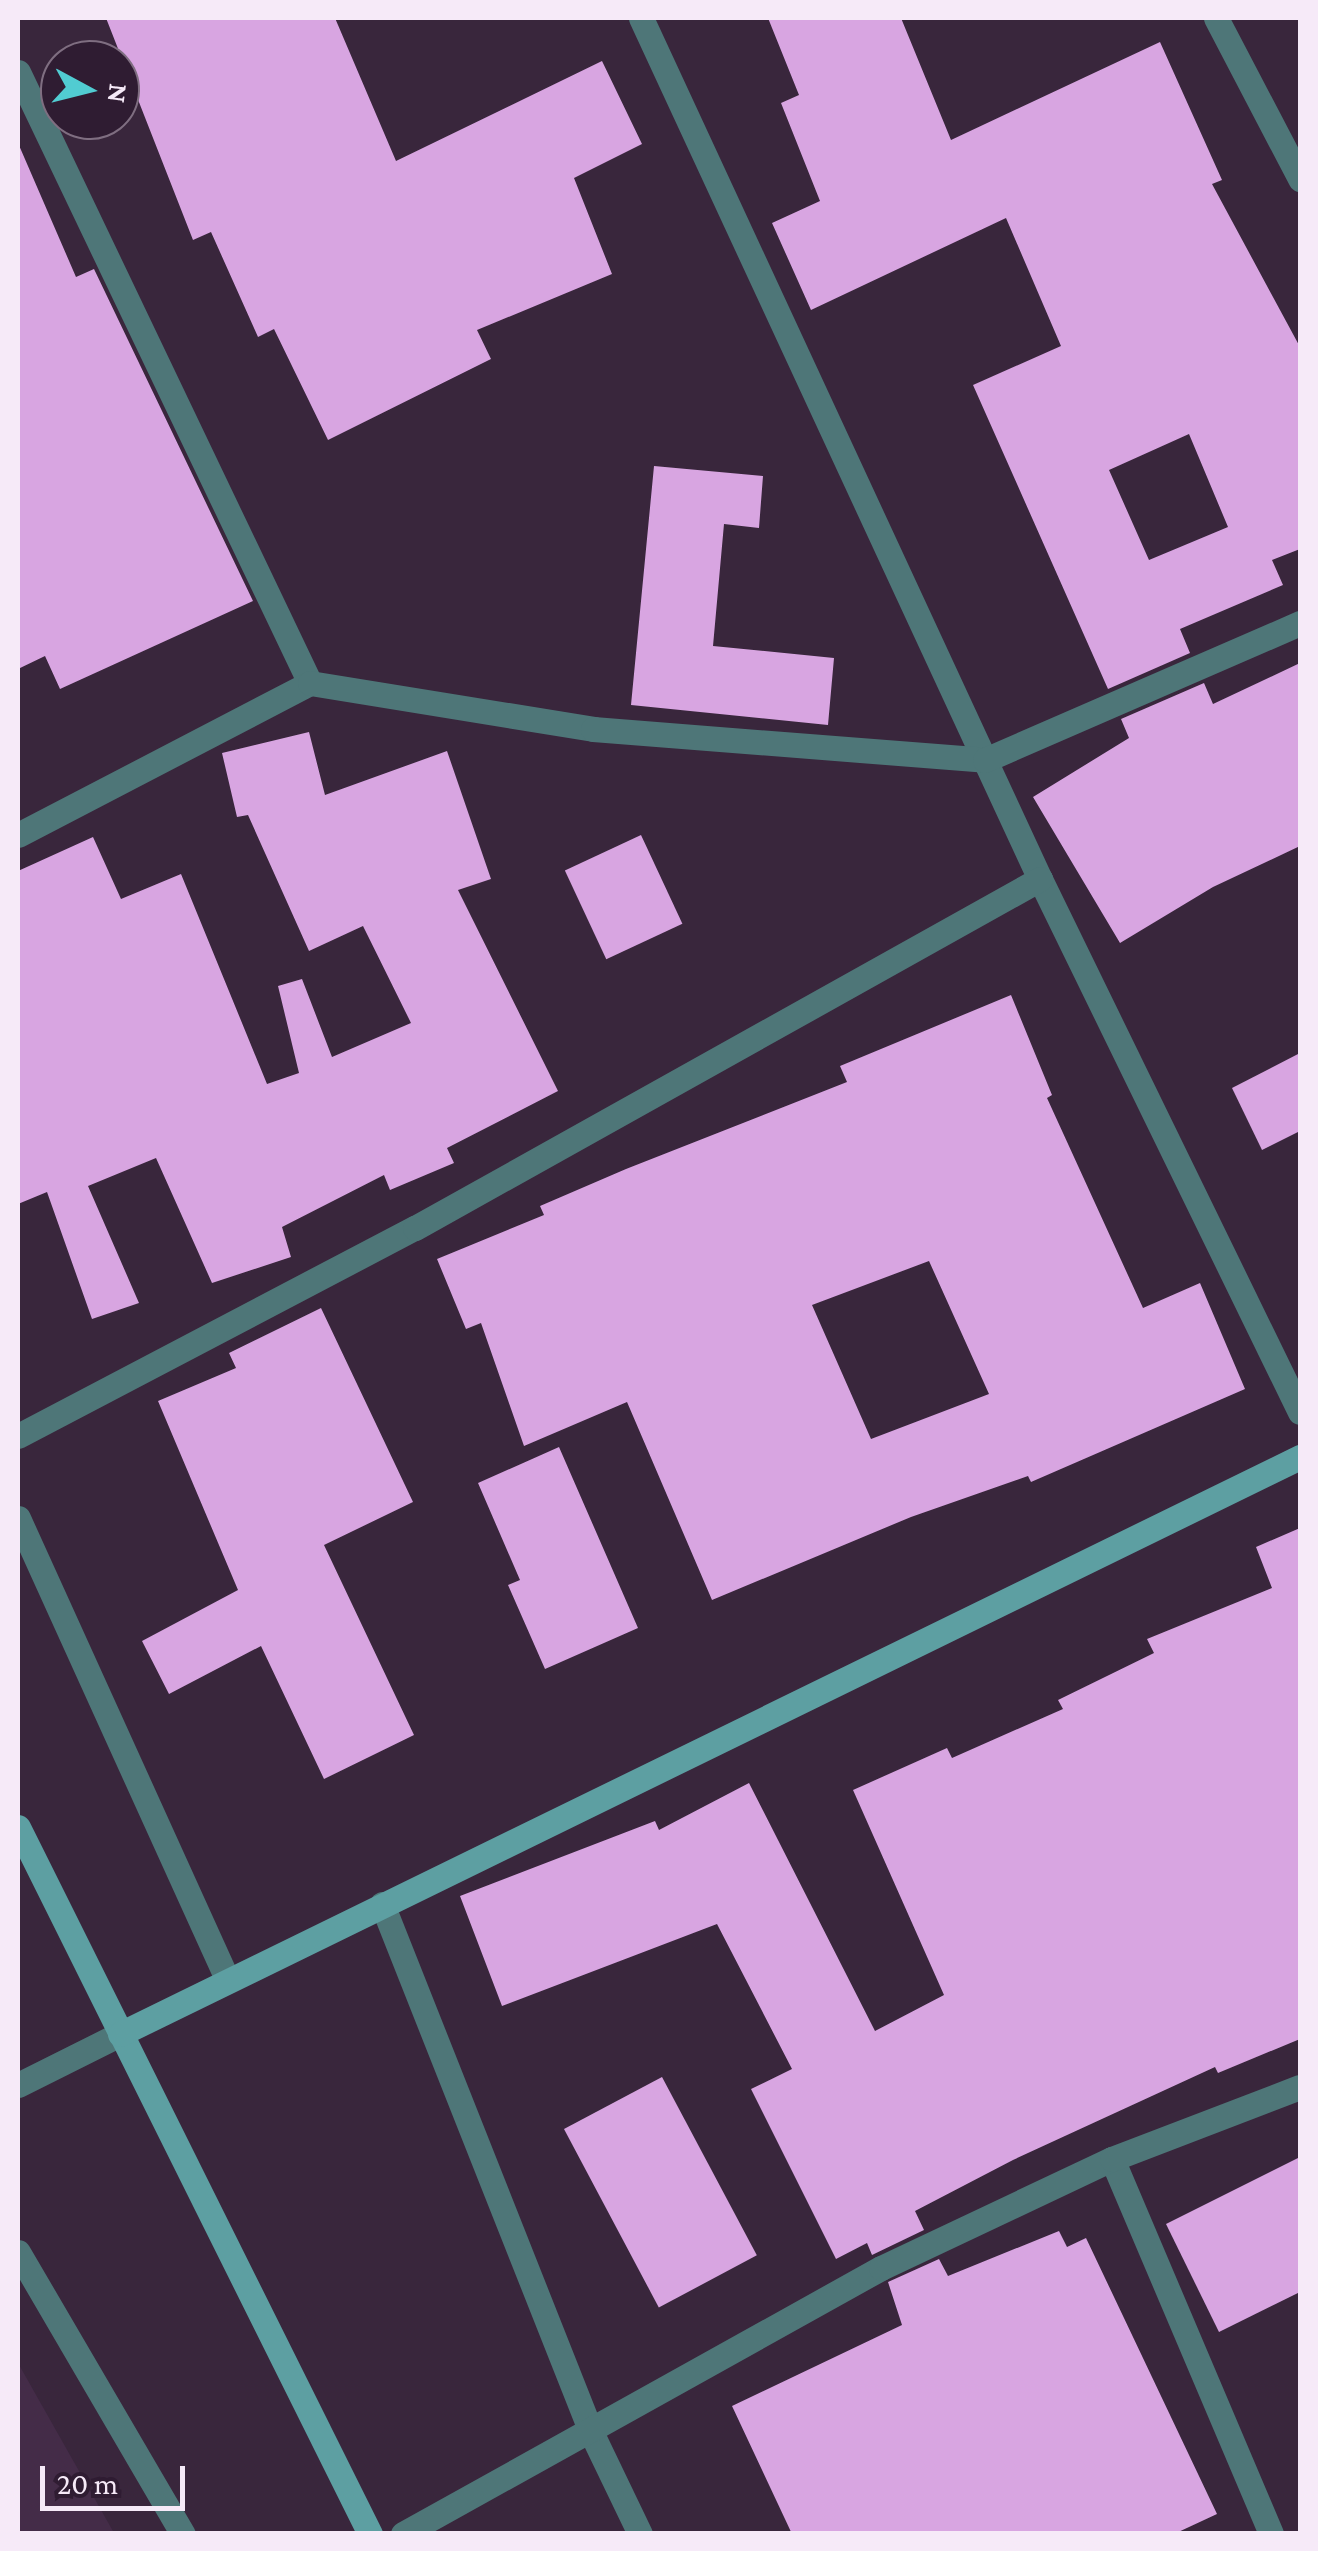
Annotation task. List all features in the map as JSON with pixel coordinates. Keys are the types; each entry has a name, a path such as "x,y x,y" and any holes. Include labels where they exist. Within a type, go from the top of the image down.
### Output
{"street":[{"path":"641,18 1040,879 1300,1412"},
{"path":"1216,18 1300,180"},
{"path":"18,72 310,683"},
{"path":"18,835 310,683 593,730 985,760 1300,623"},
{"path":"18,1436 415,1228 1040,879"},
{"path":"18,2085 1300,1457"},
{"path":"18,1518 228,1981"},
{"path":"18,1827 370,2534"},
{"path":"382,1904 590,2432 640,2534"},
{"path":"404,2534 881,2268 1112,2159 1300,2087"},
{"path":"1112,2159 1271,2534"},
{"path":"18,2252 182,2534"}],"shaded area":[{"path":"18,2363 114,2533 18,2533"}],"building":[{"path":"106,18 335,18 396,161 602,61 642,144 574,178 612,274 477,330 491,359 328,440 274,329 258,337 211,232 193,240 140,105 140,40 115,40"},
{"path":"768,18 901,18 951,140 1160,42 1222,180 1212,184 1300,347 1300,549 1272,560 1283,585 1180,629 1190,653 1108,689 973,385 1061,346 1006,218 811,310 772,223 820,201 781,103 799,95","holes":["1189,434 1228,527 1149,560 1109,470"]},
{"path":"18,143 76,277 94,269 253,601 60,689 45,656 18,669"},
{"path":"654,466 763,476 759,528 724,524 713,646 834,658 828,725 631,705"},
{"path":"1300,663 1300,846 1213,887 1120,943 1033,797 1129,738 1121,719 1204,683 1213,704"},
{"path":"309,732 325,795 447,751 491,879 458,890 558,1091 447,1148 454,1163 390,1190 384,1175 282,1227 291,1257 212,1283 156,1158 88,1186 139,1303 92,1319 47,1192 18,1204 18,871 93,837 121,899 181,874 267,1084 299,1073 278,986 302,979 332,1057 411,1023 363,926 309,951 248,815 237,817 222,753"},
{"path":"641,835 682,924 606,959 565,870"},
{"path":"1011,995 1052,1095 1047,1098 1143,1308 1200,1283 1245,1389 1031,1482 1028,1476 911,1517 712,1600 627,1402 524,1446 481,1323 466,1329 437,1259 544,1215 540,1206 847,1082 840,1066","holes":["929,1261 989,1394 871,1439 812,1305"]},
{"path":"1300,1053 1300,1131 1262,1150 1232,1088"},
{"path":"321,1308 413,1502 324,1545 414,1735 324,1779 261,1646 169,1694 142,1641 238,1590 158,1401 236,1368 229,1353"},
{"path":"559,1447 638,1628 545,1669 508,1585 520,1580 478,1483"},
{"path":"1300,1528 1300,2039 1218,2073 1215,2067 1013,2160 915,2211 924,2230 872,2255 867,2243 836,2259 751,2089 792,2069 717,1924 502,2006 460,1896 655,1821 659,1830 749,1783 875,2031 944,1995 853,1790 947,1748 952,1758 1063,1709 1058,1700 1154,1653 1147,1639 1272,1588 1256,1547"},
{"path":"662,2077 757,2255 659,2307 564,2129"},
{"path":"1300,2157 1300,2292 1219,2332 1166,2224"},
{"path":"1059,2231 1067,2247 1086,2238 1217,2514 1174,2534 792,2534 732,2406 902,2325 888,2282 939,2259 948,2276"}]}
